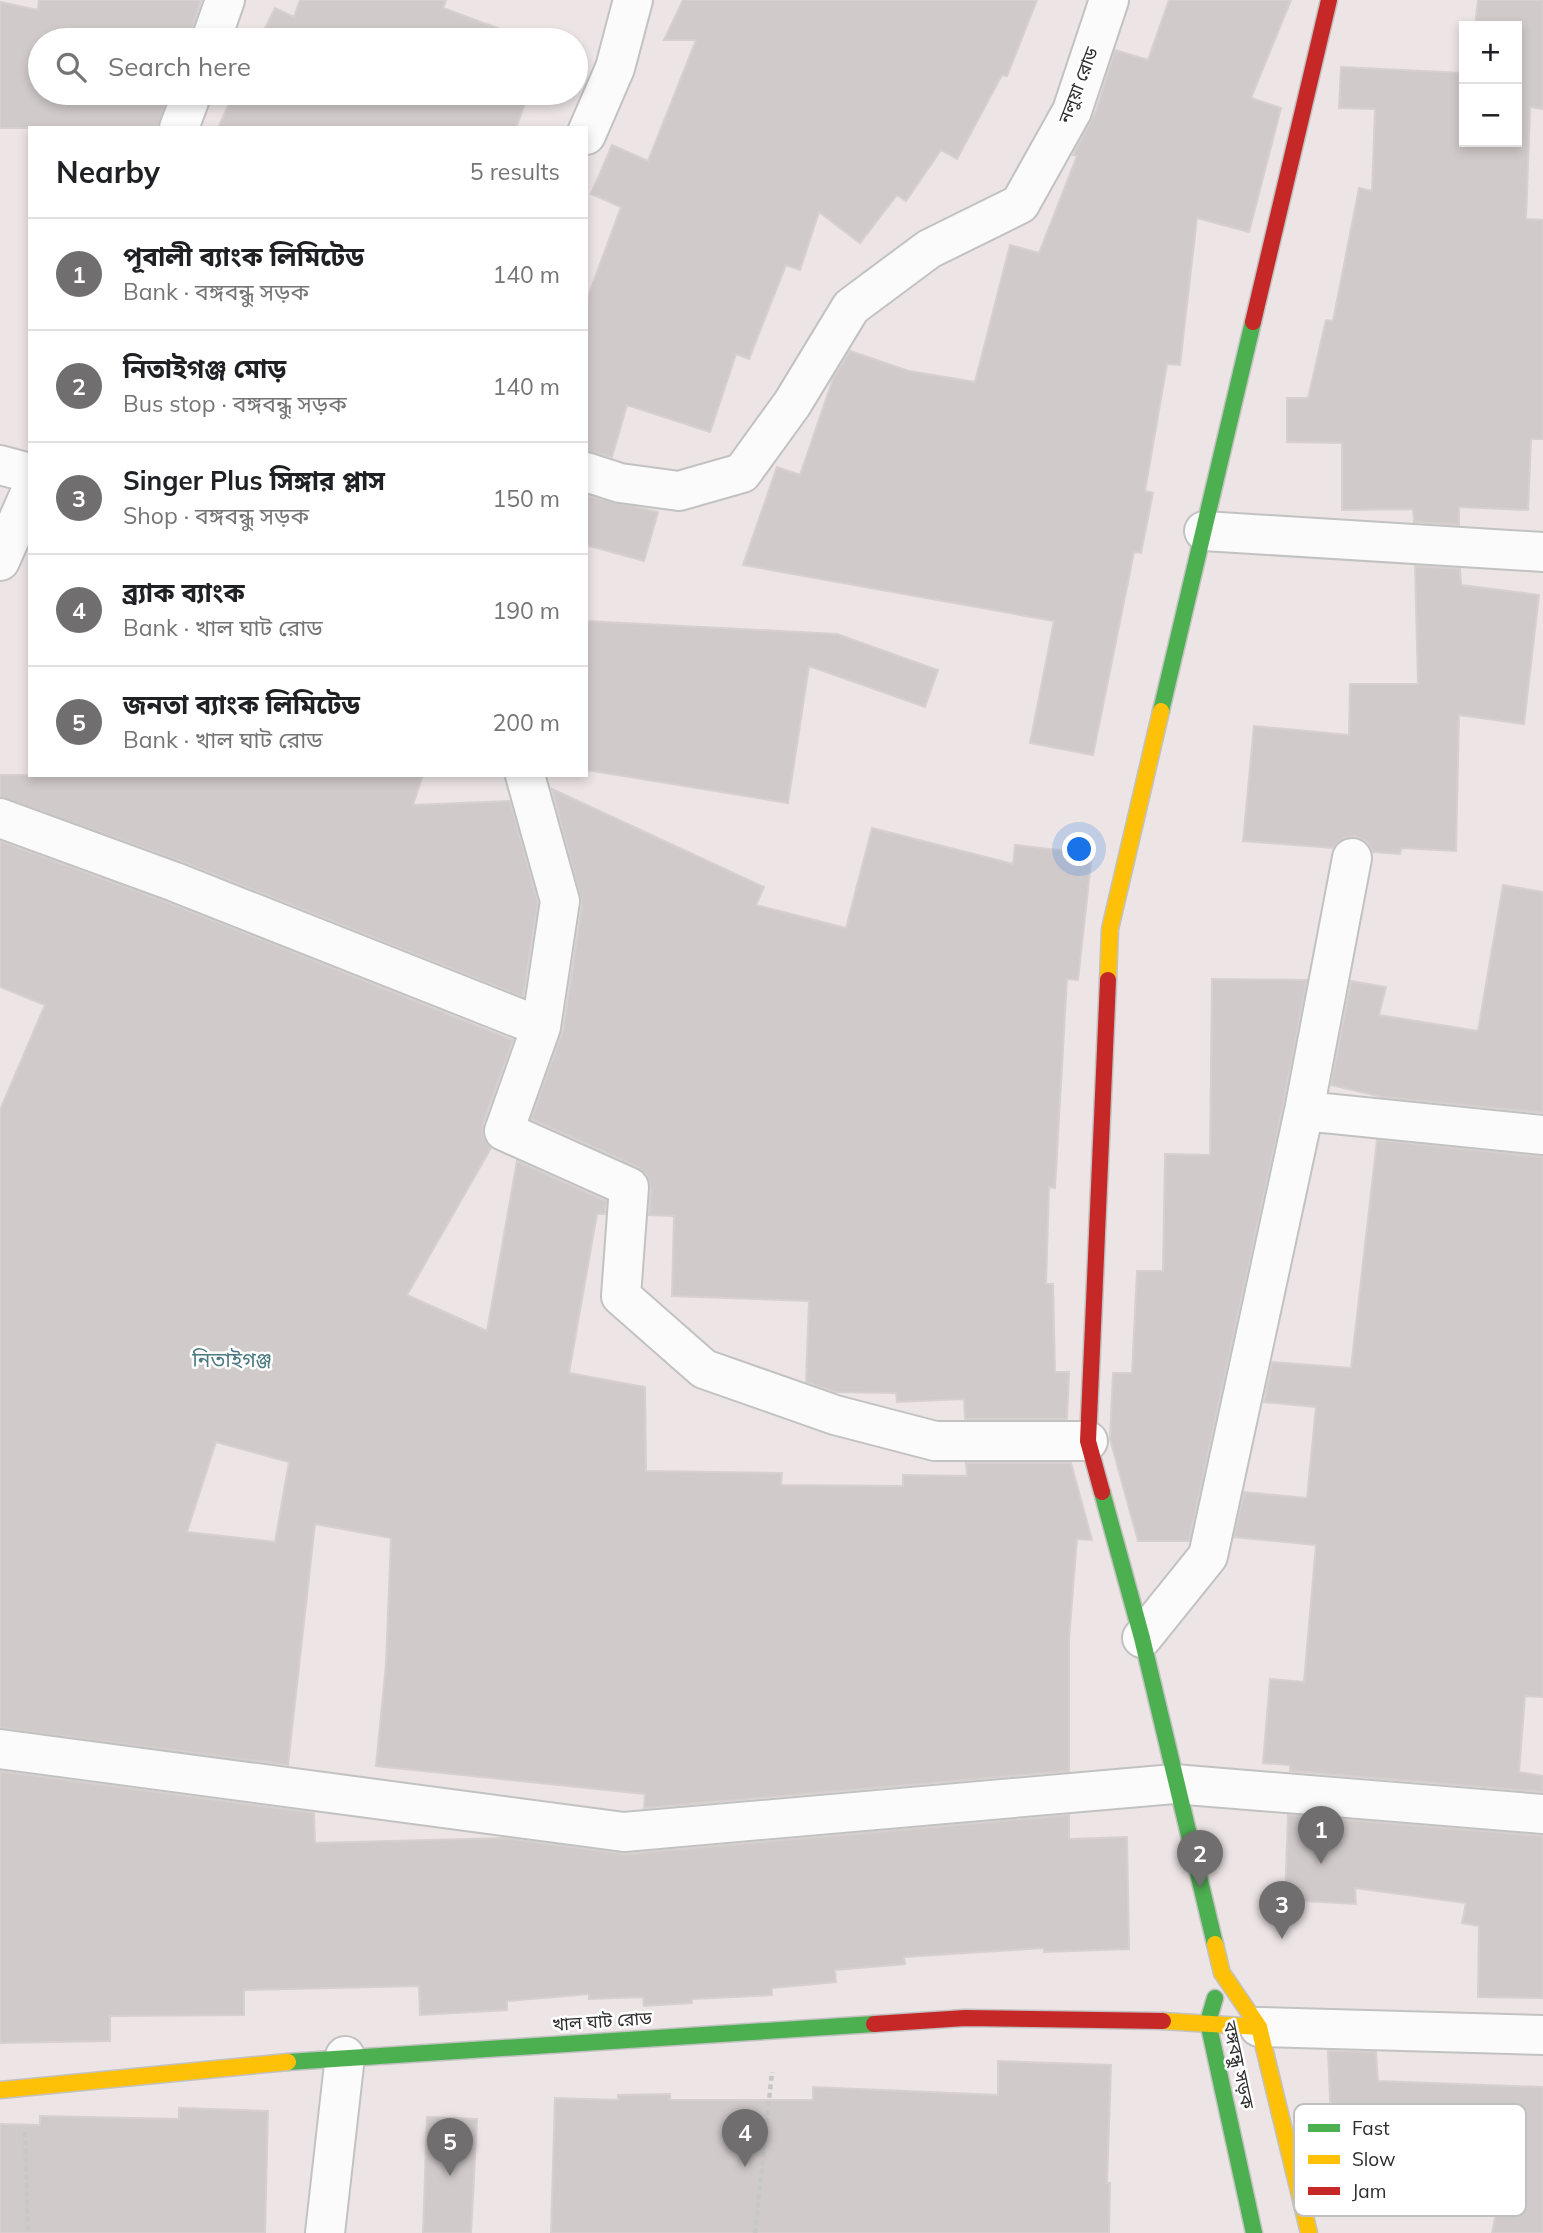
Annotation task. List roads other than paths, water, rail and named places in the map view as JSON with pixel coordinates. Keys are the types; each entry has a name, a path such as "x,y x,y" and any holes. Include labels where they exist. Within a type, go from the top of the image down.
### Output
{"main road":[{"path":"1222,1973 1174,1784 1142,1638 1088,1441 1111,929 1329,0"},
{"name":"বঙ্গবন্ধু সড়ক","path":"1222,1973 1208,2022 1254,2233"},
{"name":"বঙ্গবন্ধু সড়ক","path":"1222,1973 1259,2027 1294,2171"},
{"name":"খাল ঘাট রোড","path":"0,2090 345,2056 965,2018 1208,2022 1259,2027"}],"street":[{"path":"215,28 225,0"},
{"path":"588,130 615,68 633,0"},
{"name":"নলুয়া রোড","path":"588,473 620,483 680,491 742,472 792,404 851,307 929,249 1020,204 1072,111 1109,0"},
{"path":"180,126 188,105"},
{"path":"0,465 28,472"},
{"path":"0,561 28,498"},
{"path":"1204,531 1543,552"},
{"path":"526,777 560,901 541,1027 505,1131 629,1186 621,1296 704,1369 835,1415 935,1441 1088,1441"},
{"path":"0,818 175,882 541,1027"},
{"path":"1142,1638 1208,1556 1304,1111 1352,858"},
{"path":"1304,1111 1543,1135"},
{"path":"0,1749 624,1832 1174,1784 1543,1814"},
{"path":"1259,2027 1543,2035"},
{"path":"325,2233 345,2056"}],"place":[{"name":"পূবালী ব্যাংক লিমিটেড","path":"1321,1864"},
{"name":"নিতাইগঞ্জ মোড়","path":"1200,1888"},
{"name":"Singer Plus সিঙ্গার প্লাস","path":"1282,1939"},
{"name":"ব্র্যাক ব্যাংক","path":"745,2167"},
{"name":"জনতা ব্যাংক লিমিটেড","path":"450,2176"}],"district":[{"name":"নিতাইগঞ্জ","path":"232,1359"}]}
